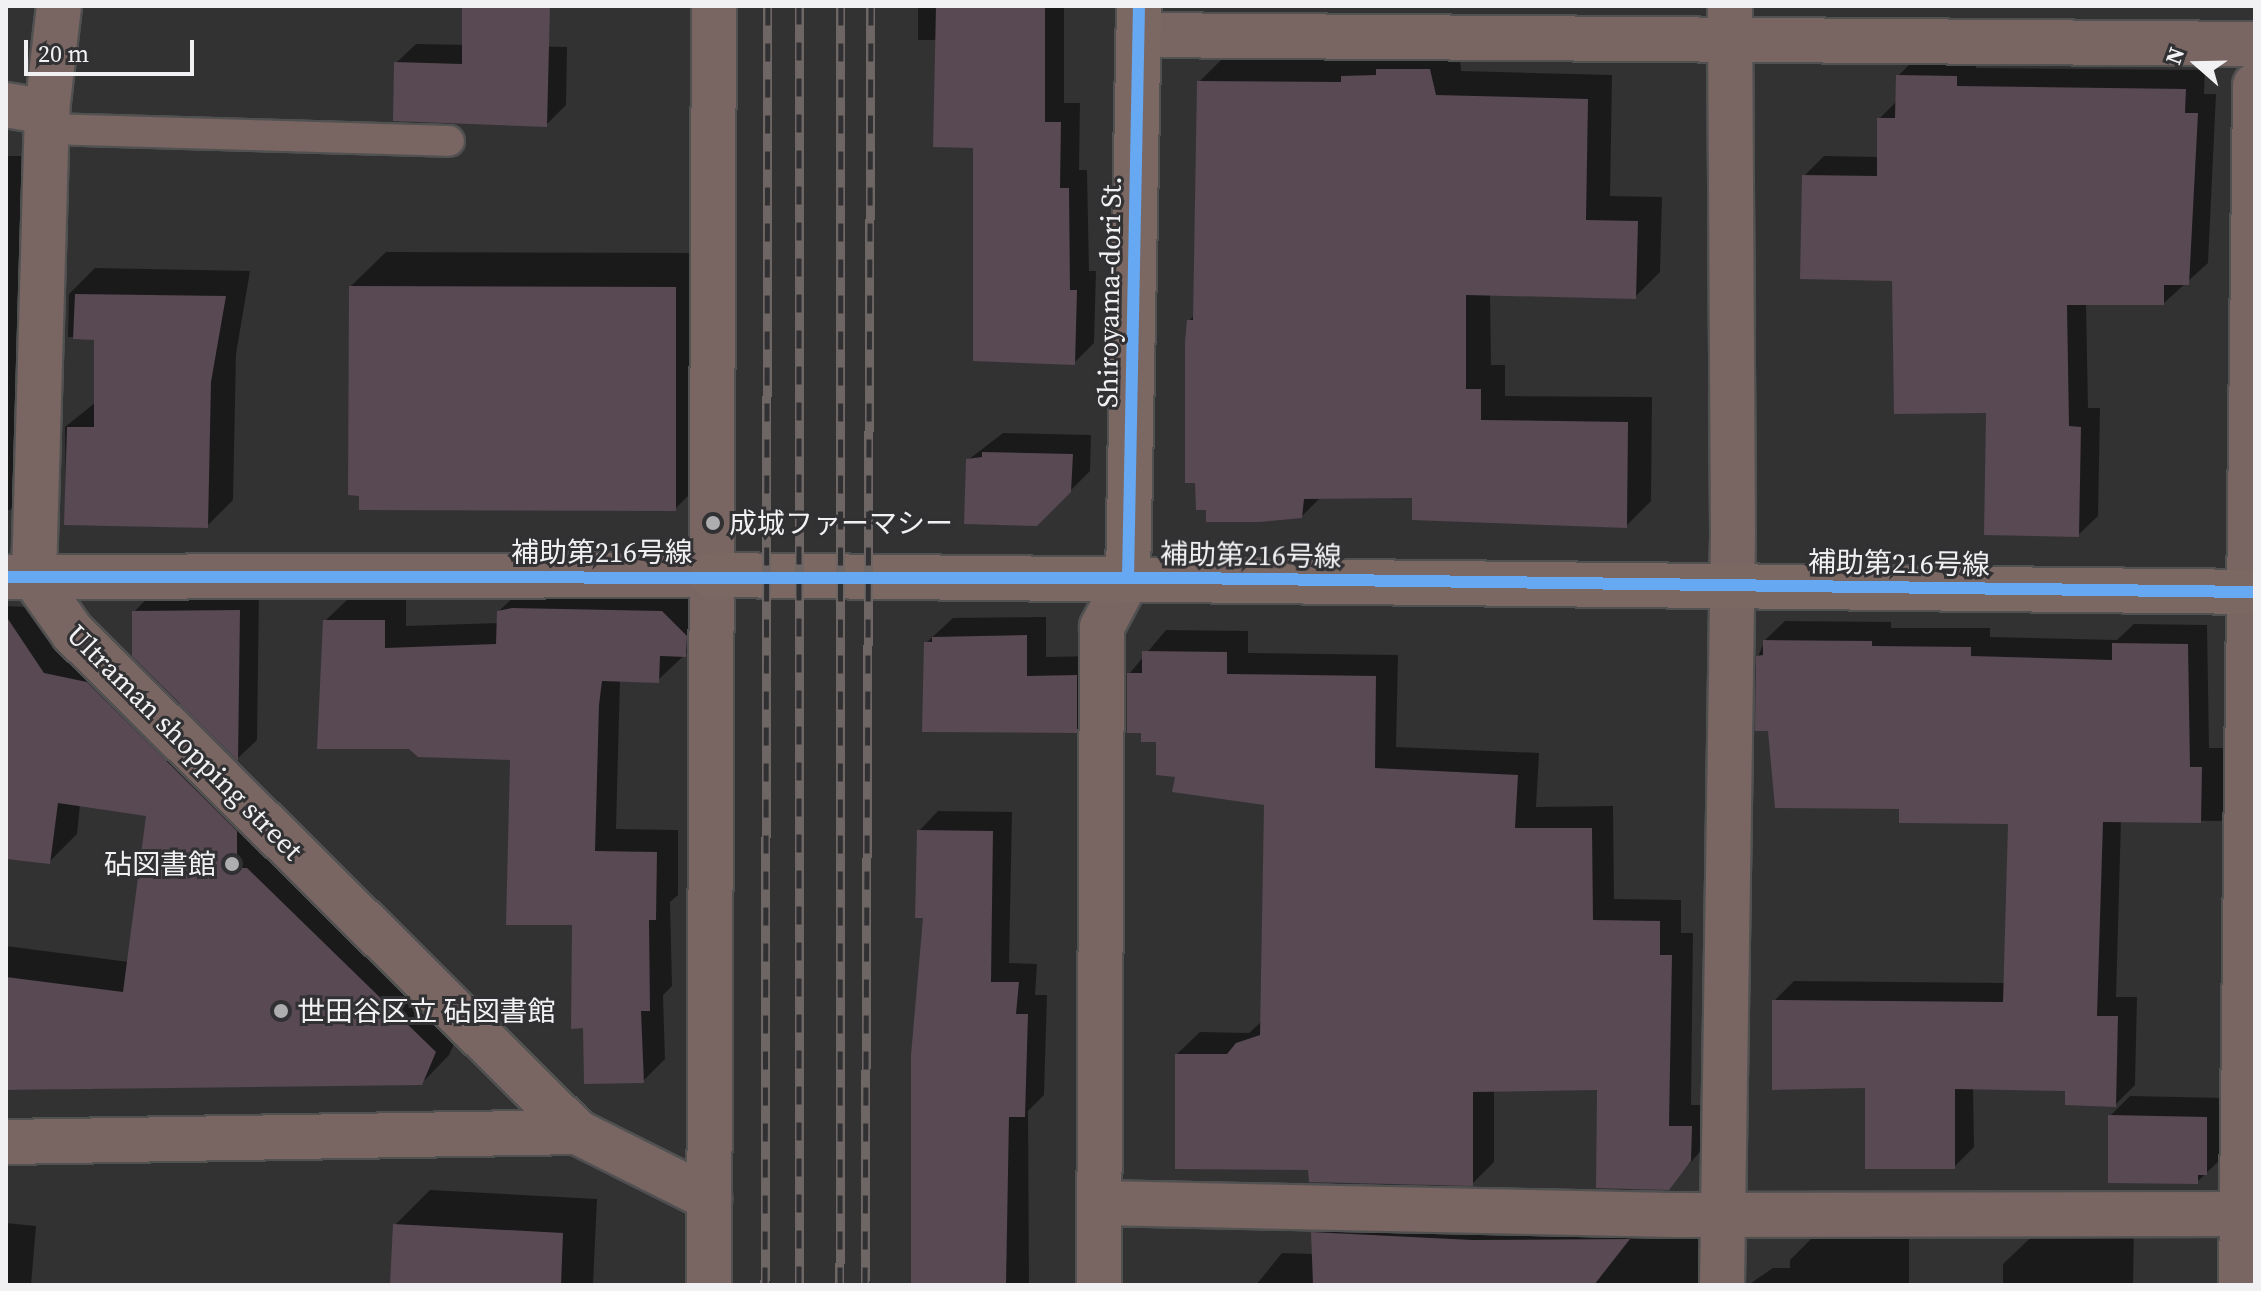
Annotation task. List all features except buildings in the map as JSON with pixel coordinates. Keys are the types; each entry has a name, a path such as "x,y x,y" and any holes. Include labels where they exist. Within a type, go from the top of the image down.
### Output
{"street":[{"path":"20,578 33,115 59,6"},
{"path":"709,1285 714,6"},
{"path":"1139,20 1729,23 2255,44"},
{"name":"Shiroyama-dori St.","path":"1128,578 1139,20"},
{"path":"1722,1285 1730,585 1729,23"},
{"path":"2241,1285 2248,1214 2255,85"},
{"name":"補助第216号線","path":"20,578 712,575 2252,592"},
{"name":"Ultraman shopping street","path":"20,578 577,1132 709,1198"},
{"path":"1099,1285 1102,627 1128,578"},
{"path":"6,1142 577,1132"},
{"path":"1100,1203 1723,1216 2248,1214"}],"lane":[{"path":"33,115 449,141"}],"railway":[{"path":"765,1285 768,6"},
{"path":"799,6 799,1285"},
{"path":"840,1285 841,6"},
{"path":"865,1285 871,6"}],"cycle path":[{"path":"1128,578 1139,6"},
{"path":"6,577 1183,578 2255,592"}],"place":[{"name":"成城ファーマシー","path":"713,523"},
{"name":"砧図書館","path":"232,864"},
{"name":"世田谷区立 砧図書館","path":"281,1011"}]}
